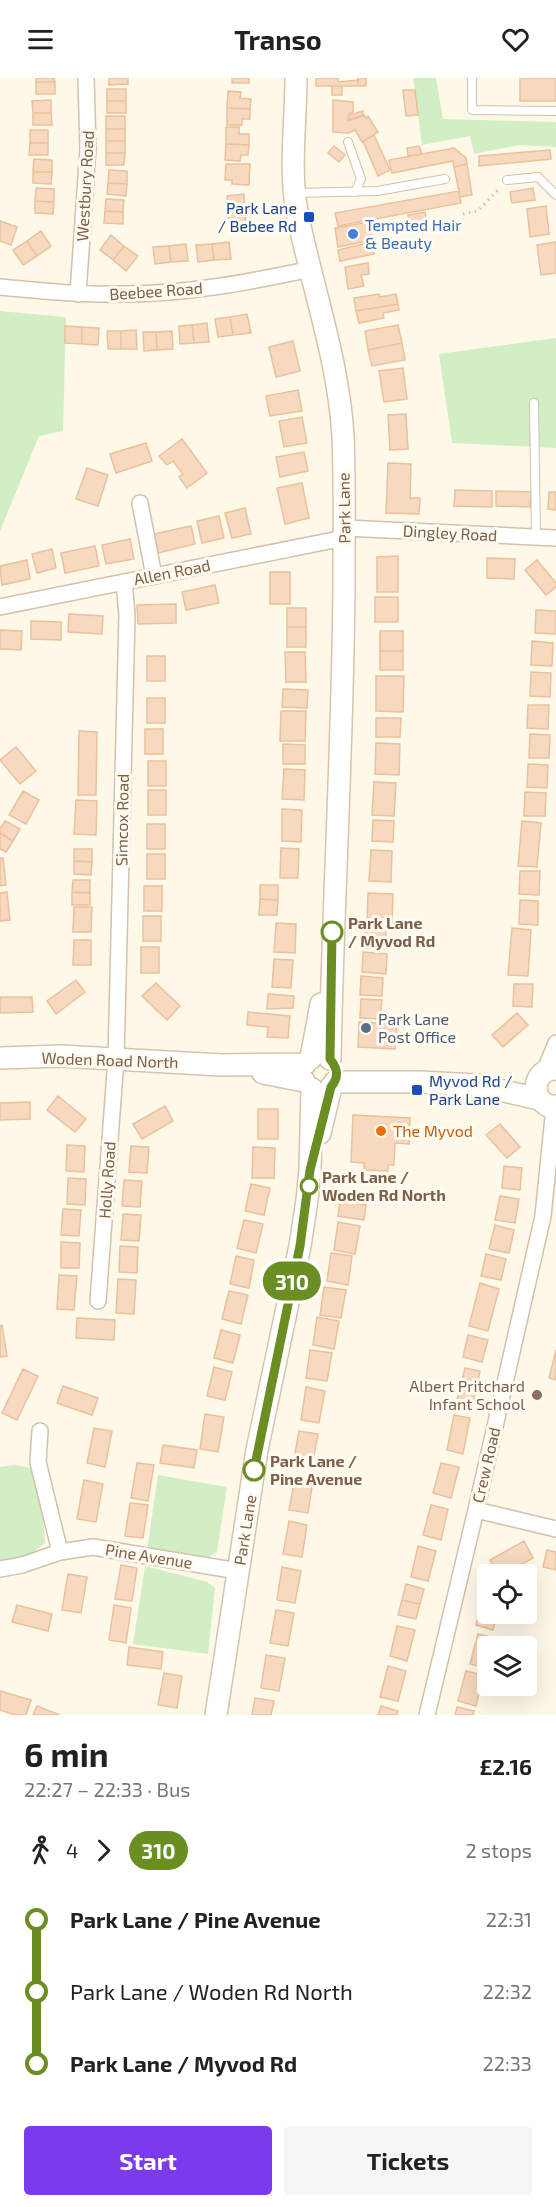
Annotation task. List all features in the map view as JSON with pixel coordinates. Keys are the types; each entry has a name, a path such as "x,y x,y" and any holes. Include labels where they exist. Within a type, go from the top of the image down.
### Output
{"main road":[{"name":"Park Lane","path":"216,1715 257,1450 300,1246 321,1073 332,944 343,701 344,533 341,406 335,366 297,210 295,193 296,78"},
{"name":"Woden Road North","path":"0,1058 61,1056 116,1059 477,1085"},
{"path":"477,1085 546,1072"},
{"path":"546,1072 536,1084 550,1104"},
{"path":"477,1085 550,1104"}],"street":[{"name":"Westbury Road","path":"78,294 88,148 86,78"},
{"name":"Beebee Road","path":"0,287 78,294 179,291 236,284 310,269"},
{"path":"140,503 154,576"},
{"name":"Dingley Road","path":"344,533 556,538"},
{"name":"Allen Road","path":"0,607 154,576 344,533"},
{"name":"Simcox Road","path":"116,1059 127,615 124,582"},
{"path":"546,1072 556,1043"},
{"name":"Holly Road","path":"98,1301 116,1059"},
{"name":"Crew Road","path":"427,1715 543,1216 550,1104"},
{"path":"40,1431 38,1462 60,1552"},
{"path":"476,1510 556,1529"},
{"name":"Pine Avenue","path":"0,1569 21,1565 60,1552 93,1547 238,1571"}],"lane":[{"path":"472,78 472,110 556,111"},
{"path":"348,142 362,179 355,192"},
{"path":"507,180 538,177 556,195"},
{"path":"295,193 377,191 445,179"},
{"path":"534,403 536,537"}],"path":[{"path":"463,214 478,211 507,180"}],"green space":[{"path":"413,78 436,78 443,119 556,122 556,147 519,145 474,154 470,136 422,145"},
{"path":"0,311 66,317 63,431 39,436 0,531"},
{"path":"556,338 556,448 452,443 439,354"},
{"path":"14,1465 28,1467 35,1471 43,1511 45,1543 31,1554 4,1564 0,1563 0,1467"},
{"path":"158,1475 227,1487 217,1552 207,1558 147,1550"},
{"path":"145,1566 207,1582 215,1588 208,1654 133,1644"}],"building":[{"path":"36,78 54,78 55,82 36,82"},
{"path":"109,78 128,78 128,84 109,85"},
{"path":"232,78 249,78 249,83 232,83"},
{"path":"316,78 338,78 338,82 358,80 358,86 316,86"},
{"path":"358,78 366,78 366,86 358,86"},
{"path":"520,78 556,78 556,101 520,101"},
{"path":"36,82 55,82 55,94 36,94"},
{"path":"332,86 342,86 342,95 332,95"},
{"path":"107,89 126,89 126,101 107,101"},
{"path":"403,90 415,90 418,115 406,116"},
{"path":"228,91 241,92 240,98 251,99 250,109 227,108"},
{"path":"51,100 51,113 33,113 32,101"},
{"path":"333,100 353,102 353,112 348,114 348,120 368,116 378,132 362,142 355,130 349,133 333,132"},
{"path":"107,101 126,101 126,113 107,113"},
{"path":"227,108 250,109 250,119 242,119 242,125 227,125"},
{"path":"363,111 363,116 350,120 350,115"},
{"path":"33,113 51,113 52,125 33,125"},
{"path":"106,116 125,116 125,129 106,129"},
{"path":"226,127 239,127 239,134 249,134 249,145 226,144"},
{"path":"106,129 125,129 125,141 106,141"},
{"path":"30,130 48,130 48,143 30,143"},
{"path":"374,135 390,170 378,176 363,141"},
{"path":"106,141 125,141 125,153 106,153"},
{"path":"30,143 48,143 48,155 29,155"},
{"path":"226,144 249,145 248,155 241,155 240,161 225,160"},
{"path":"334,146 345,155 339,162 328,153"},
{"path":"419,146 422,154 408,156 407,148"},
{"path":"454,148 466,158 467,164 454,167 453,161 392,173 389,160"},
{"path":"550,150 551,159 479,166 479,156"},
{"path":"106,153 125,153 124,165 106,165"},
{"path":"34,159 52,160 52,172 33,172"},
{"path":"226,164 250,164 249,185 232,184 232,180 225,180"},
{"path":"467,164 472,195 460,197 454,167"},
{"path":"109,170 127,171 127,184 108,183"},
{"path":"33,172 52,172 51,184 33,183"},
{"path":"108,183 127,184 126,196 107,194"},
{"path":"36,188 54,189 54,202 35,201"},
{"path":"533,188 535,200 512,203 510,192"},
{"path":"459,191 461,203 338,226 335,213"},
{"path":"244,194 245,211 228,212 227,196"},
{"path":"106,199 124,200 123,212 105,211"},
{"path":"35,201 54,202 53,214 35,213"},
{"path":"546,206 549,234 530,237 527,209"},
{"path":"105,211 123,212 123,224 104,223"},
{"path":"245,211 246,228 230,229 228,212"},
{"path":"425,212 427,224 410,228 408,215"},
{"path":"0,221 17,227 11,245 0,241"},
{"name":"Tempted Hair & Beauty","path":"369,222 372,240 338,247 335,228"},
{"path":"41,231 51,246 37,256 27,241"},
{"path":"111,235 124,246 113,260 100,250"},
{"path":"27,241 37,256 23,265 13,250"},
{"path":"229,242 231,259 214,260 212,244"},
{"path":"372,242 374,254 340,261 338,250"},
{"path":"556,242 556,273 541,275 537,245"},
{"path":"186,244 188,261 171,262 169,246"},
{"path":"212,244 214,260 198,262 196,245"},
{"path":"124,246 138,256 126,271 113,260"},
{"path":"169,246 171,262 155,264 153,247"},
{"path":"368,263 369,274 361,275 364,286 348,289 345,267"},
{"path":"379,294 380,297 396,294 398,304 356,311 354,298"},
{"path":"398,304 399,310 383,313 384,318 359,323 356,311"},
{"path":"247,314 251,333 233,335 230,317"},
{"path":"230,317 233,335 218,337 215,319"},
{"path":"207,323 209,342 194,343 192,325"},
{"path":"192,325 194,343 180,344 179,326"},
{"path":"398,325 402,343 368,350 365,331"},
{"path":"65,326 82,327 82,344 65,343"},
{"path":"82,327 99,328 98,345 82,344"},
{"path":"136,330 137,349 121,349 121,331"},
{"path":"107,331 121,331 121,349 108,349"},
{"path":"172,331 173,349 157,350 156,332"},
{"path":"143,332 156,332 157,350 144,351"},
{"path":"293,341 300,371 276,377 269,347"},
{"path":"402,343 405,360 372,366 368,350"},
{"path":"403,368 407,399 384,402 379,371"},
{"path":"298,390 302,411 270,416 266,396"},
{"path":"406,414 408,449 390,450 388,415"},
{"path":"302,417 307,443 284,447 279,421"},
{"path":"182,439 207,473 187,488 179,477 183,474 173,461 167,465 159,456"},
{"path":"146,443 152,461 116,473 110,454"},
{"path":"304,452 308,471 280,477 276,457"},
{"path":"388,463 411,464 410,498 420,498 419,514 386,513"},
{"path":"87,468 108,475 98,506 76,499"},
{"path":"302,483 309,518 285,524 277,488"},
{"path":"455,490 492,491 492,507 454,506"},
{"path":"496,491 531,492 530,507 496,506"},
{"path":"549,492 556,492 556,510 548,509"},
{"path":"245,508 251,534 232,538 225,513"},
{"path":"219,516 224,538 202,543 197,521"},
{"path":"191,526 195,544 158,553 154,534"},
{"path":"130,539 134,559 106,564 102,545"},
{"path":"95,546 99,566 65,573 61,553"},
{"path":"52,549 56,568 37,573 32,554"},
{"path":"398,556 398,592 377,592 377,557"},
{"path":"487,558 515,559 514,579 487,578"},
{"path":"27,560 30,579 2,585 0,566"},
{"path":"537,560 556,583 556,587 546,595 525,570"},
{"path":"270,572 290,572 290,604 270,604"},
{"path":"215,585 219,603 186,610 182,592"},
{"path":"375,597 398,597 398,622 375,622"},
{"path":"176,604 176,623 138,624 137,605"},
{"path":"287,608 306,608 306,627 287,627"},
{"path":"536,610 556,611 556,634 535,633"},
{"path":"69,614 103,616 102,634 68,632"},
{"path":"31,621 61,622 61,640 31,639"},
{"path":"287,627 306,627 306,647 287,647"},
{"path":"0,630 22,631 21,650 0,649"},
{"path":"380,631 403,631 403,651 380,651"},
{"path":"532,641 553,643 552,666 531,665"},
{"path":"380,651 403,651 403,670 380,670"},
{"path":"285,652 305,652 306,682 286,682"},
{"path":"147,656 165,656 165,681 147,681"},
{"path":"531,672 551,673 550,697 530,696"},
{"path":"376,676 404,676 403,712 376,711"},
{"path":"283,689 308,690 307,708 282,707"},
{"path":"147,698 165,698 165,723 147,723"},
{"path":"528,705 549,705 548,729 527,728"},
{"path":"281,711 306,711 305,741 280,741"},
{"path":"376,718 401,718 400,737 376,737"},
{"path":"145,729 163,729 163,754 145,754"},
{"path":"79,731 97,732 96,795 78,795"},
{"path":"530,734 550,735 549,758 529,758"},
{"path":"376,743 400,744 399,775 375,774"},
{"path":"283,744 305,745 305,764 283,764"},
{"path":"16,747 36,771 20,784 0,760"},
{"path":"148,761 166,761 166,786 148,786"},
{"path":"528,764 548,765 547,788 527,787"},
{"path":"284,769 305,770 304,800 282,799"},
{"path":"374,782 396,783 394,816 372,815"},
{"path":"148,790 166,790 166,815 148,815"},
{"path":"23,791 39,800 26,824 9,815"},
{"path":"525,792 546,793 545,816 524,816"},
{"path":"76,800 97,801 96,835 74,834"},
{"path":"282,809 302,810 301,842 282,841"},
{"path":"373,820 394,821 393,842 372,841"},
{"path":"5,821 20,829 13,841 0,833"},
{"path":"522,821 541,823 537,867 518,866"},
{"path":"147,824 165,824 165,849 147,849"},
{"path":"0,833 13,841 6,852 0,849"},
{"path":"281,848 299,849 298,878 280,878"},
{"path":"74,849 92,849 92,862 74,861"},
{"path":"371,850 392,851 391,882 369,881"},
{"path":"147,854 165,854 165,879 147,879"},
{"path":"0,858 3,858 6,885 0,886"},
{"path":"74,861 92,862 91,875 74,874"},
{"path":"520,871 540,871 539,895 519,894"},
{"path":"73,880 90,880 90,893 72,892"},
{"path":"260,885 278,885 278,900 260,899"},
{"path":"144,886 162,886 162,911 144,911"},
{"path":"7,892 10,920 0,921 0,893"},
{"path":"72,892 90,893 90,905 72,905"},
{"path":"368,893 393,894 392,924 367,923"},
{"path":"260,899 278,900 277,915 259,915"},
{"path":"520,900 538,901 538,925 519,924"},
{"path":"74,907 92,907 91,932 73,932"},
{"path":"143,916 161,916 161,941 143,941"},
{"path":"276,923 296,924 295,953 274,952"},
{"path":"512,928 531,930 528,976 508,975"},
{"path":"365,930 386,930 386,949 365,948"},
{"path":"74,940 91,940 91,965 73,965"},
{"path":"141,947 159,947 159,973 141,973"},
{"path":"363,952 387,954 386,974 362,972"},
{"path":"274,959 293,960 291,988 272,987"},
{"path":"361,976 383,978 382,996 360,995"},
{"path":"76,980 85,992 56,1014 47,1001"},
{"path":"156,983 180,1006 167,1020 142,996"},
{"path":"514,984 533,984 532,1007 513,1006"},
{"path":"268,994 294,996 293,1008 267,1009"},
{"path":"0,997 32,997 33,1012 0,1013"},
{"path":"361,999 382,1000 380,1019 360,1018"},
{"path":"248,1012 290,1016 288,1038 267,1037 268,1027 247,1025"},
{"path":"517,1013 528,1025 503,1047 492,1035"},
{"path":"359,1022 397,1024 395,1049 358,1047"},
{"path":"58,1096 86,1119 75,1132 47,1110"},
{"path":"30,1102 30,1119 0,1120 0,1103"},
{"path":"165,1106 173,1121 142,1139 133,1124"},
{"path":"258,1109 278,1109 278,1139 258,1139"},
{"name":"The Myvod","path":"353,1115 410,1118 409,1144 395,1143 394,1165 388,1165 388,1171 364,1170 364,1163 351,1162"},
{"path":"500,1124 520,1147 507,1158 486,1135"},
{"path":"67,1145 85,1146 84,1172 66,1171"},
{"path":"131,1146 149,1147 147,1173 129,1172"},
{"path":"253,1147 275,1148 274,1178 252,1178"},
{"path":"504,1166 522,1168 520,1190 502,1188"},
{"path":"68,1178 86,1179 85,1205 67,1204"},
{"path":"124,1180 142,1181 140,1207 122,1206"},
{"path":"251,1184 270,1188 264,1215 245,1211"},
{"path":"500,1196 519,1199 515,1223 495,1220"},
{"path":"340,1201 366,1205 364,1220 338,1216"},
{"path":"63,1209 81,1210 79,1236 61,1235"},
{"path":"123,1214 141,1215 139,1241 121,1240"},
{"path":"244,1220 263,1224 256,1253 237,1248"},
{"path":"338,1222 360,1226 355,1254 334,1250"},
{"path":"495,1225 514,1230 509,1253 489,1249"},
{"path":"61,1242 80,1243 79,1268 61,1268"},
{"path":"120,1246 138,1247 137,1273 119,1272"},
{"path":"331,1253 352,1256 348,1285 327,1281"},
{"path":"486,1254 506,1259 501,1280 481,1276"},
{"path":"236,1256 254,1260 249,1288 230,1284"},
{"path":"59,1275 77,1276 74,1310 57,1309"},
{"path":"118,1279 136,1280 134,1314 116,1313"},
{"path":"480,1283 499,1289 488,1331 469,1326"},
{"path":"324,1287 346,1290 341,1318 320,1315"},
{"path":"229,1291 248,1295 241,1324 222,1319"},
{"path":"317,1317 339,1321 334,1349 313,1345"},
{"path":"77,1318 115,1320 114,1340 76,1338"},
{"path":"2,1325 7,1356 0,1357 0,1326"},
{"path":"221,1330 240,1335 233,1363 214,1358"},
{"path":"468,1335 488,1340 482,1362 463,1357"},
{"path":"310,1350 332,1353 327,1381 306,1378"},
{"path":"556,1350 556,1380 549,1378"},
{"path":"214,1367 232,1372 225,1400 207,1396"},
{"path":"465,1368 480,1371 472,1407 456,1404"},
{"path":"23,1369 38,1376 17,1420 2,1413"},
{"path":"63,1386 98,1398 92,1415 57,1403"},
{"path":"306,1387 325,1391 319,1423 301,1420"},
{"path":"205,1414 224,1417 218,1452 200,1449"},
{"path":"454,1415 470,1418 463,1454 447,1450"},
{"path":"94,1428 112,1431 105,1467 87,1463"},
{"path":"299,1431 318,1434 312,1467 293,1464"},
{"path":"163,1445 197,1450 194,1468 160,1463"},
{"path":"137,1463 154,1465 148,1501 131,1498"},
{"path":"441,1463 459,1467 451,1498 433,1493"},
{"path":"295,1477 313,1480 308,1513 289,1510"},
{"path":"84,1480 103,1484 96,1522 77,1519"},
{"path":"130,1503 148,1505 143,1538 125,1536"},
{"path":"431,1505 448,1509 441,1540 423,1535"},
{"path":"289,1521 307,1525 302,1557 283,1554"},
{"path":"524,1541 533,1558 522,1564 492,1564 490,1560"},
{"path":"418,1546 436,1551 428,1581 411,1577"},
{"path":"547,1550 556,1552 556,1570 543,1567"},
{"path":"121,1565 137,1568 132,1601 115,1599"},
{"path":"282,1567 301,1571 295,1603 277,1600"},
{"path":"68,1574 87,1577 81,1613 62,1610"},
{"path":"406,1584 424,1589 420,1604 402,1600"},
{"path":"402,1600 420,1604 416,1619 398,1615"},
{"path":"17,1605 52,1614 48,1631 12,1622"},
{"path":"114,1605 131,1608 126,1643 109,1640"},
{"path":"276,1610 294,1613 288,1646 270,1643"},
{"path":"477,1621 477,1624 494,1624 493,1630 476,1625"},
{"path":"397,1626 415,1630 407,1661 390,1656"},
{"path":"477,1638 477,1666 470,1664"},
{"path":"129,1647 163,1652 161,1669 127,1665"},
{"path":"266,1655 285,1658 279,1691 261,1688"},
{"path":"388,1666 406,1671 398,1701 380,1697"},
{"path":"466,1671 477,1674 478,1696 476,1706 458,1701"},
{"path":"164,1673 182,1676 177,1708 158,1705"},
{"path":"0,1691 31,1700 26,1715 15,1715 0,1710"},
{"path":"255,1698 274,1701 271,1715 252,1715"},
{"path":"37,1706 60,1715 33,1715"},
{"path":"381,1706 398,1711 397,1715 378,1715"},
{"path":"457,1707 474,1711 473,1715 455,1715"}],"bus line":[{"name":"310","path":"254,1470 300,1246 310,1170 331,1087 337,1076 336,1065 330,1059 332,932"}],"place":[{"name":"Park Lane / Bebee Rd","path":"309,217"},
{"name":"Tempted Hair & Beauty","path":"353,234"},
{"name":"Park Lane / Myvod Rd","path":"332,932"},
{"name":"Park Lane Post Office","path":"366,1028"},
{"name":"Myvod Rd / Park Lane","path":"417,1090"},
{"name":"The Myvod","path":"381,1131"},
{"name":"Park Lane / Woden Rd North","path":"309,1186"},
{"name":"Albert Pritchard Infant School","path":"537,1395"},
{"name":"Park Lane / Pine Avenue","path":"254,1470"}]}
